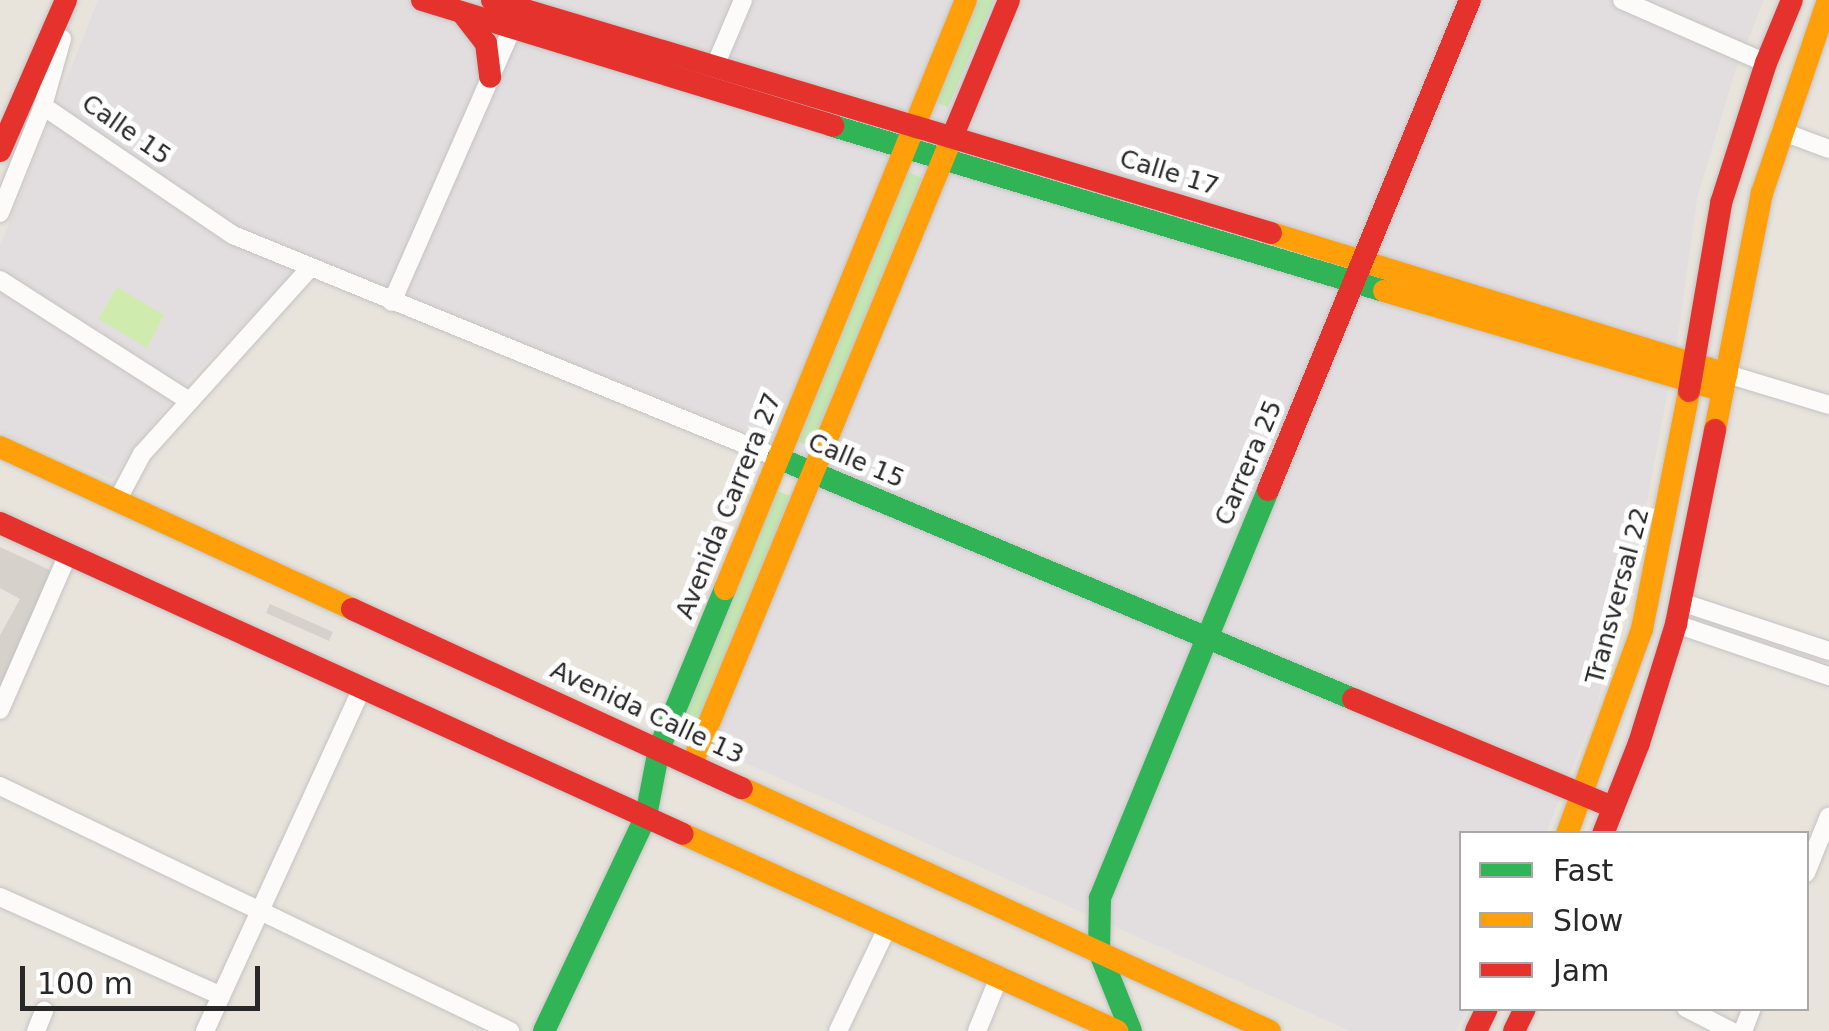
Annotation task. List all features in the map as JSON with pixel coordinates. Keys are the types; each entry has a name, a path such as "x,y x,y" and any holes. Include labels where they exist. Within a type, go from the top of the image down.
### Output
{"main road":[{"path":"2,146 68,0"},
{"name":"Calle 17","path":"422,0 463,14 519,13 716,66 951,136 1359,271 1725,382"},
{"name":"Calle 17","path":"492,0 519,13 940,160 1359,271"},
{"name":"Avenida Carrera 27","path":"544,1031 646,816 659,748 966,0"},
{"path":"692,764 940,160 1010,0"},
{"name":"Carrera 25","path":"1100,951 1100,898 1470,0"},
{"name":"Transversal 22","path":"1568,831 1642,629 1672,497 1721,203 1766,63 1792,0"},
{"path":"1604,831 1639,743 1679,613 1762,193 1828,0"},
{"path":"463,14 486,43 490,76"},
{"name":"Avenida Calle 13","path":"0,447 1270,1031"},
{"name":"Calle 15","path":"778,458 1613,807"},
{"path":"0,523 646,816 884,933 999,977 1117,1031"},
{"path":"1100,951 1131,1031"}],"street":[{"path":"0,212 43,106 68,0"},
{"path":"716,66 743,0"},
{"path":"1622,0 1766,63"},
{"path":"392,302 519,13"},
{"name":"Calle 15","path":"43,106 211,223 309,269 778,458"},
{"path":"1782,131 1829,149"},
{"path":"118,499 142,454 309,269"},
{"path":"0,280 188,400"},
{"name":"Calle 17","path":"1725,382 1829,405"},
{"path":"0,710 68,554"},
{"path":"1679,613 1829,650"},
{"path":"1679,613 1829,676"},
{"path":"205,1031 362,688"},
{"path":"0,786 510,1031"},
{"path":"1809,866 1828,820"},
{"path":"0,897 221,996"},
{"path":"838,1031 884,933"},
{"path":"977,1031 999,977"},
{"path":"36,1031 44,1011"},
{"path":"1692,1011 1730,1031"}],"shaded area":[{"path":"98,0 1764,0 1734,75 1697,199 1678,336 1639,546 1594,714 1547,831 1459,831 1459,1011 1466,1011 1456,1031 1350,1031 711,748 827,464 308,259 180,389 112,479 0,432 0,245"},
{"path":"0,547 54,572 0,696 0,635 20,599 0,588"},
{"path":"270,604 333,632 329,641 266,613"}],"green space":[{"path":"979,0 994,0 948,107 935,102"},
{"path":"908,172 922,178 812,447 798,442"},
{"path":"117,287 164,315 147,348 98,319"},
{"path":"775,490 790,496 696,729 681,723"}],"traffic: fast":[{"path":"833,126 1384,291"},
{"path":"778,458 1353,699"},
{"path":"1131,1031 1099,951 1100,898 1268,490"},
{"path":"544,1031 646,816 659,749 725,589"}],"traffic: slow":[{"path":"725,589 966,0"},
{"path":"1715,430 1762,193 1828,0"},
{"path":"692,764 956,128"},
{"path":"1271,233 1727,374"},
{"path":"1384,291 1723,391"},
{"path":"1568,831 1642,629 1689,391"},
{"path":"0,447 352,609"},
{"path":"742,788 1270,1031"},
{"path":"683,834 1117,1031"}],"traffic: jam":[{"path":"0,151 66,0"},
{"path":"422,0 833,126"},
{"path":"492,0 1271,233"},
{"path":"956,128 1009,0"},
{"path":"1268,490 1470,0"},
{"path":"1689,391 1721,203 1766,63 1792,0"},
{"path":"463,14 486,43 490,77"},
{"path":"1604,831 1639,743 1676,624 1715,430"},
{"path":"0,523 683,834"},
{"path":"352,609 742,788"},
{"path":"1353,699 1613,807"},
{"path":"1476,1031 1486,1011"},
{"path":"1514,1031 1524,1011"}]}
